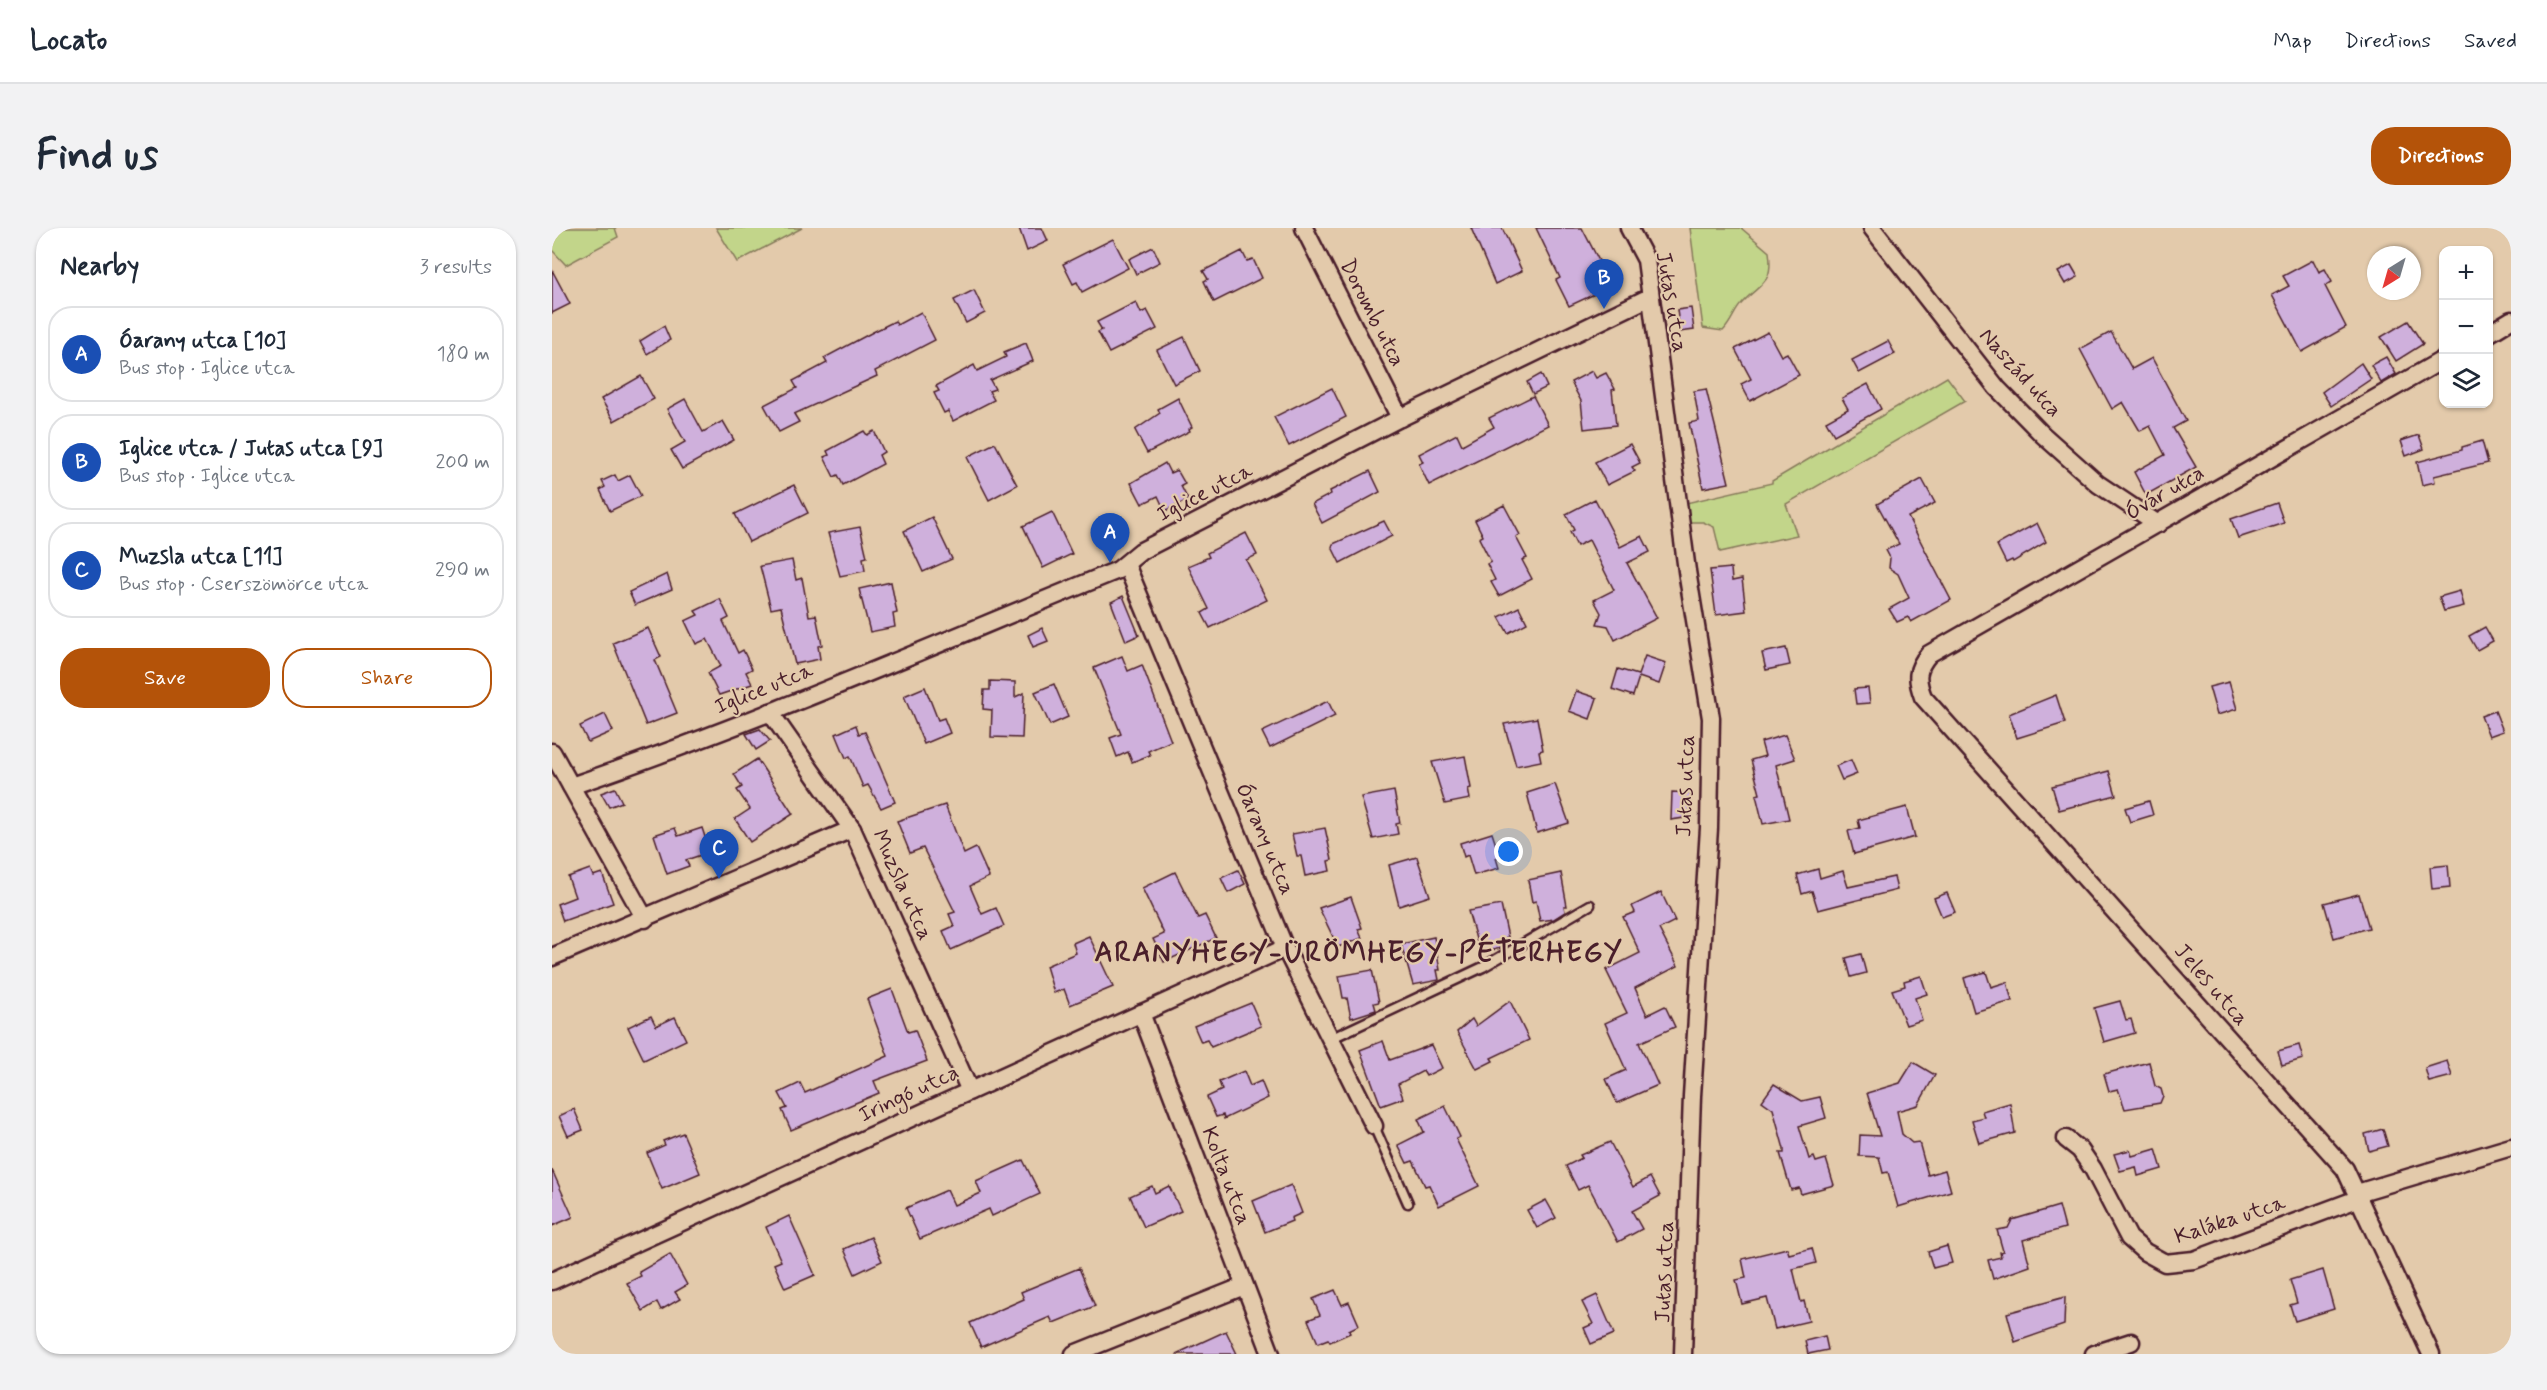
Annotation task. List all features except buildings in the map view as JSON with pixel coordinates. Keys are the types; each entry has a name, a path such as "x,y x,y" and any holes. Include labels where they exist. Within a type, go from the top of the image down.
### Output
{"street":[{"name":"Doromb utca","path":"1304,228 1400,418"},
{"name":"Jutas utca","path":"1629,228 1646,260 1687,571 1711,718 1709,828 1694,1049 1683,1354"},
{"name":"Naszád utca","path":"1872,228 1891,256 2011,402 2098,484 2158,524"},
{"name":"Iglice utca","path":"571,786 770,712 1118,570 1141,551 1400,418 1650,297"},
{"path":"2493,331 2511,320"},
{"name":"Óvár utca","path":"1917,674 1920,665 1929,654 2439,362"},
{"name":"Óarany utca","path":"1126,564 1285,948 1374,1126"},
{"name":"Jeles utca","path":"1917,674 1923,697 2345,1169 2431,1354"},
{"name":"Muzsla utca","path":"770,712 852,829 969,1091"},
{"path":"552,752 645,919"},
{"path":"552,957 852,829"},
{"name":"Iringó utca","path":"552,1281 1285,948"},
{"name":"Kolta utca","path":"1141,1013 1271,1354"},
{"name":"Kaláka utca","path":"2066,1139 2080,1150 2093,1169 2130,1238 2145,1252 2165,1263 2194,1260 2359,1196 2511,1147"},
{"path":"1074,1354 1244,1286"},
{"path":"2094,1354 2131,1342"}],"lane":[{"path":"1330,1039 1483,967 1590,905"},
{"path":"1374,1126 1407,1203"}],"green space":[{"path":"552,228 615,228 618,237 566,265 552,250"},
{"path":"716,228 802,228 737,262"},
{"path":"1690,228 1741,228 1769,252 1770,263 1767,277 1739,306 1723,331 1703,328"},
{"path":"1947,377 1965,401 1786,504 1797,535 1720,552 1714,527 1703,522 1690,522 1686,503 1772,483"}],"place":[{"name":"Iglice utca / Jutas utca [9]","path":"1604,309"},
{"name":"Óarany utca [10]","path":"1110,563"},
{"name":"Muzsla utca [11]","path":"719,879"}],"district":[{"name":"ARANYHEGY-ÜRÖMHEGY-PÉTERHEGY","path":"1359,953"}]}
